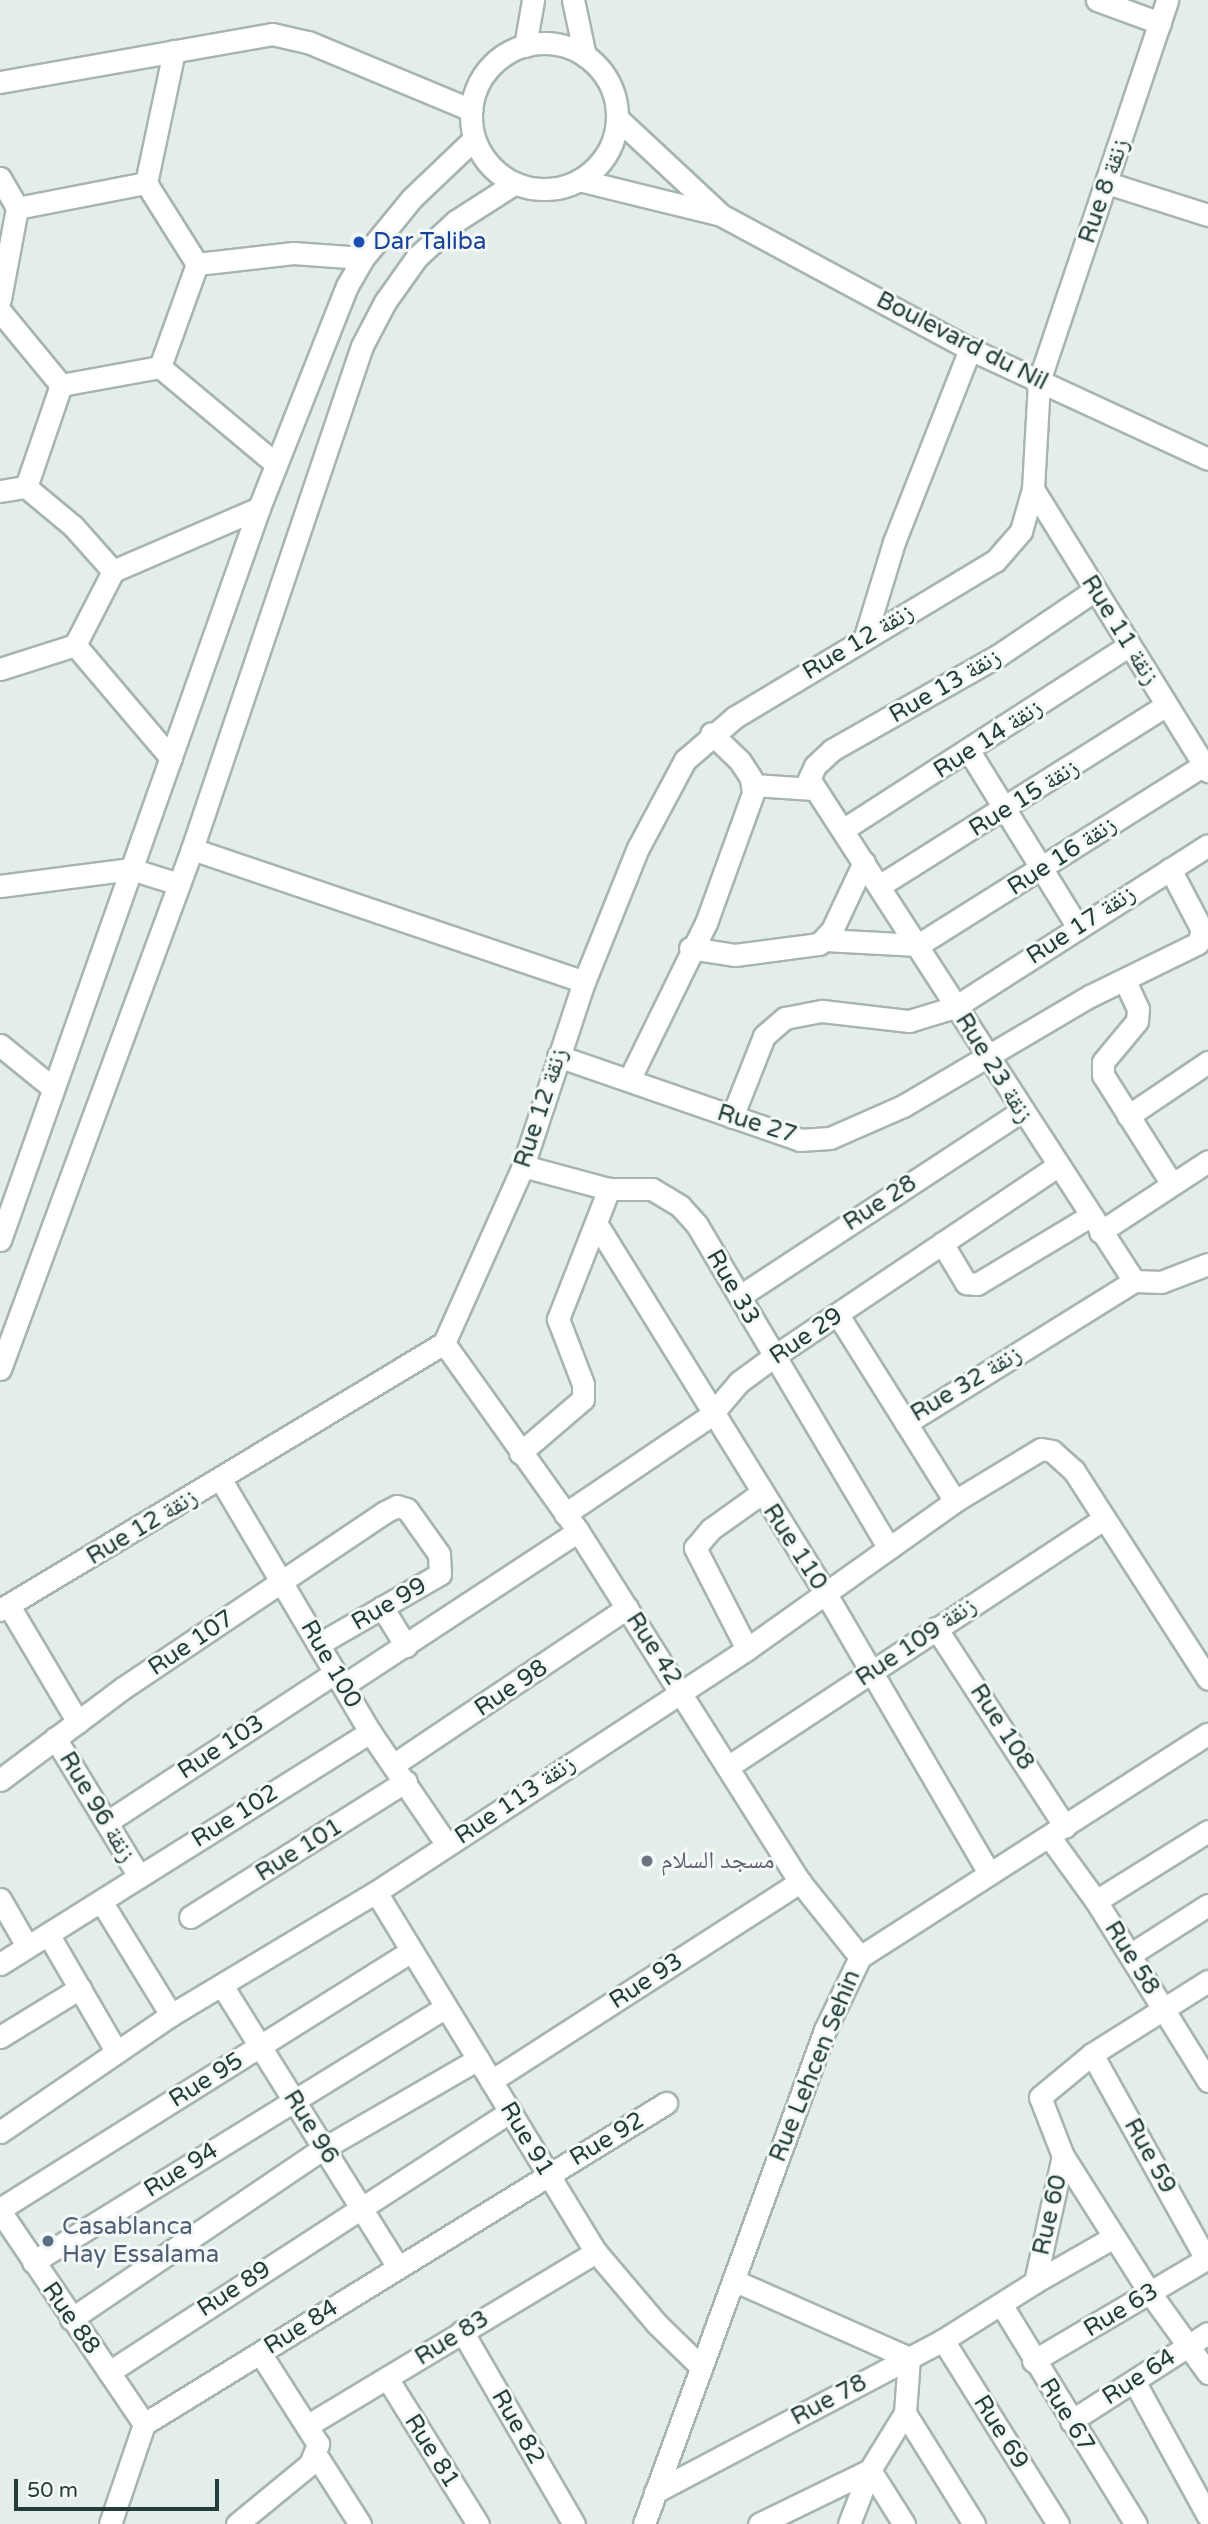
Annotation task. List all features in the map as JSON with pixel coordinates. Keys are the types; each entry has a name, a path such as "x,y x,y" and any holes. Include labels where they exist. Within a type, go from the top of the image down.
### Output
{"street":[{"path":"526,46 533,0"},
{"path":"573,0 585,56 608,83 617,118 602,160 579,180 540,189 515,183 484,159 474,139 471,110 478,85 494,63 526,46 546,43 585,56"},
{"path":"1097,0 1160,23"},
{"name":"Rue 8 زنقة","path":"1015,544 1033,489 1039,381 1167,0"},
{"path":"0,82 272,34 292,36 471,110"},
{"path":"174,51 146,183 197,264"},
{"name":"Boulevard du Nil","path":"617,118 721,215"},
{"path":"0,1240 6,1208 53,1088 275,463 346,286 363,258 412,198 474,139"},
{"path":"0,178 18,208 0,299"},
{"name":"Boulevard du Nil","path":"579,180 721,215 970,349 1208,459"},
{"path":"18,208 146,183"},
{"path":"0,1369 192,849 362,346 385,302 417,257 456,221 515,183"},
{"path":"1107,183 1208,215"},
{"path":"197,264 293,253 363,258"},
{"path":"160,367 197,264"},
{"path":"0,311 61,385"},
{"path":"865,637 890,552 970,349"},
{"path":"160,367 275,463"},
{"path":"61,385 160,367"},
{"path":"26,487 61,385"},
{"path":"0,491 26,487 73,526 113,571"},
{"name":"Rue 11 زنقة","path":"1033,489 1206,768"},
{"path":"0,669 75,645 113,571 259,508"},
{"name":"Rue 12 زنقة","path":"4,1608 221,1480 444,1343 523,1166 584,982 666,789 685,760 711,733 865,637 995,561 1015,544"},
{"name":"Rue 13 زنقة","path":"814,789 810,774 832,750 999,655 1095,590"},
{"path":"75,645 171,758"},
{"name":"Rue 14 زنقة","path":"844,829 969,751 1129,645"},
{"name":"Rue 15 زنقة","path":"879,886 1005,810 1166,705"},
{"path":"629,1080 690,948 706,923 746,819 753,785 740,761 711,733"},
{"path":"969,751 1077,926"},
{"name":"Rue 16 زنقة","path":"918,945 1206,768"},
{"path":"753,785 814,789"},
{"name":"Rue 23 زنقة","path":"814,789 844,829 987,1060 1134,1281"},
{"name":"Rue 17 زنقة","path":"732,1117 764,1036 785,1018 822,1010 909,1021 955,1007 1077,926 1208,845"},
{"path":"192,849 584,982"},
{"path":"825,940 864,862"},
{"path":"0,887 131,869 179,884"},
{"name":"Rue 27","path":"558,1056 800,1140 830,1138 853,1131 987,1060 1090,996 1125,981 1202,938 1202,930 1170,869"},
{"path":"690,948 734,955 765,954 825,940 918,945"},
{"path":"1125,981 1138,1009 1137,1021 1101,1068 1172,1184"},
{"path":"0,1045 53,1088"},
{"path":"1128,1116 1208,1062"},
{"name":"Rue 28","path":"740,1296 1021,1111"},
{"path":"942,1243 966,1283 977,1284 1172,1184 1208,1161"},
{"name":"Rue 33","path":"523,1166 609,1189 652,1189 680,1206 697,1225 740,1296 772,1357 889,1548"},
{"name":"Rue 29","path":"405,1646 711,1415 739,1382 772,1357 1056,1167"},
{"path":"520,1453 583,1399 583,1384 558,1319 609,1189"},
{"name":"Rue 110","path":"596,1223 711,1415 826,1594 989,1873"},
{"path":"1134,1281 1161,1282 1207,1264"},
{"name":"Rue 32 زنقة","path":"838,1315 906,1423 1134,1281"},
{"name":"Rue 42","path":"444,1343 571,1523 681,1689 800,1882 860,1957"},
{"path":"906,1423 955,1501"},
{"name":"Rue 113 زنقة","path":"0,2132 116,2050 376,1892 681,1689 747,1649 955,1501 1022,1457 1041,1449 1064,1460 1104,1519"},
{"name":"Rue 100","path":"221,1480 284,1581 370,1732 447,1845"},
{"path":"747,1649 695,1548 711,1529 760,1494"},
{"name":"Rue 107","path":"0,1780 55,1738 385,1512 397,1506 413,1512 439,1554"},
{"path":"1104,1519 1208,1679"},
{"name":"Rue 109 زنقة","path":"729,1766 1104,1519"},
{"name":"Rue 99","path":"319,1644 440,1574 439,1554"},
{"path":"382,1607 405,1646"},
{"path":"4,1608 78,1722"},
{"name":"Rue 98","path":"400,1773 627,1608"},
{"name":"Rue 108","path":"936,1628 1058,1833"},
{"name":"Rue 103","path":"107,1822 340,1679 405,1646"},
{"name":"Rue 102","path":"0,1964 370,1732"},
{"name":"Rue 96 زنقة","path":"55,1738 139,1876"},
{"name":"Rue Lehcen Sehin","path":"644,2524 825,2030 860,1957 989,1873 1206,1740"},
{"name":"Rue 101","path":"190,1917 400,1773"},
{"path":"1096,1901 1208,1831"},
{"name":"Rue 58","path":"1058,1833 1096,1901 1206,2072"},
{"name":"Rue 93","path":"491,2081 800,1882"},
{"name":"Rue 91","path":"376,1892 596,2252 657,2324 701,2367"},
{"path":"0,1899 27,1946"},
{"path":"101,1901 171,2015"},
{"path":"1131,1954 1208,1905"},
{"path":"48,1934 116,2050"},
{"name":"Rue 95","path":"0,2210 412,1951"},
{"name":"Rue 60","path":"1001,2304 1035,2282 1063,2156 1040,2097 1092,2054 1208,1980"},
{"name":"Rue 96","path":"223,1987 398,2267"},
{"path":"0,2037 80,1988"},
{"name":"Rue 94","path":"33,2262 446,2007"},
{"name":"Rue 59","path":"1092,2054 1207,2259"},
{"path":"71,2319 324,2148 478,2059"},
{"name":"Rue 92","path":"548,2175 666,2104"},
{"name":"Rue 89","path":"109,2372 360,2206 510,2112"},
{"path":"1063,2156 1150,2293 1199,2339 1208,2374"},
{"name":"Rue 84","path":"144,2424 548,2175"},
{"name":"Rue 88","path":"0,2210 8,2242 33,2262 144,2424"},
{"path":"1035,2282 1114,2237"},
{"name":"Rue 83","path":"307,2425 596,2252"},
{"name":"Rue 63","path":"1033,2361 1207,2259"},
{"path":"733,2280 909,2358 905,2413 870,2470 849,2524"},
{"name":"Rue 78","path":"655,2492 943,2340 1001,2304"},
{"name":"Rue 67","path":"1001,2304 1033,2361 1136,2524"},
{"name":"Rue 82","path":"462,2331 574,2524"},
{"name":"Rue 64","path":"1071,2421 1199,2339"},
{"name":"Rue 69","path":"943,2340 1058,2524"},
{"path":"237,2524 313,2459 318,2444 260,2353"},
{"name":"Rue 81","path":"387,2378 478,2524"},
{"path":"1134,2381 1208,2516"},
{"path":"905,2413 974,2524"},
{"path":"110,2524 144,2424"},
{"path":"313,2459 360,2524"},
{"path":"759,2524 870,2470"},
{"path":"870,2470 904,2524"}],"place":[{"name":"Dar Taliba","path":"359,242"},
{"name":"مسجد السلام","path":"647,1861"},
{"name":"Casablanca Hay Essalama","path":"48,2241"}]}
